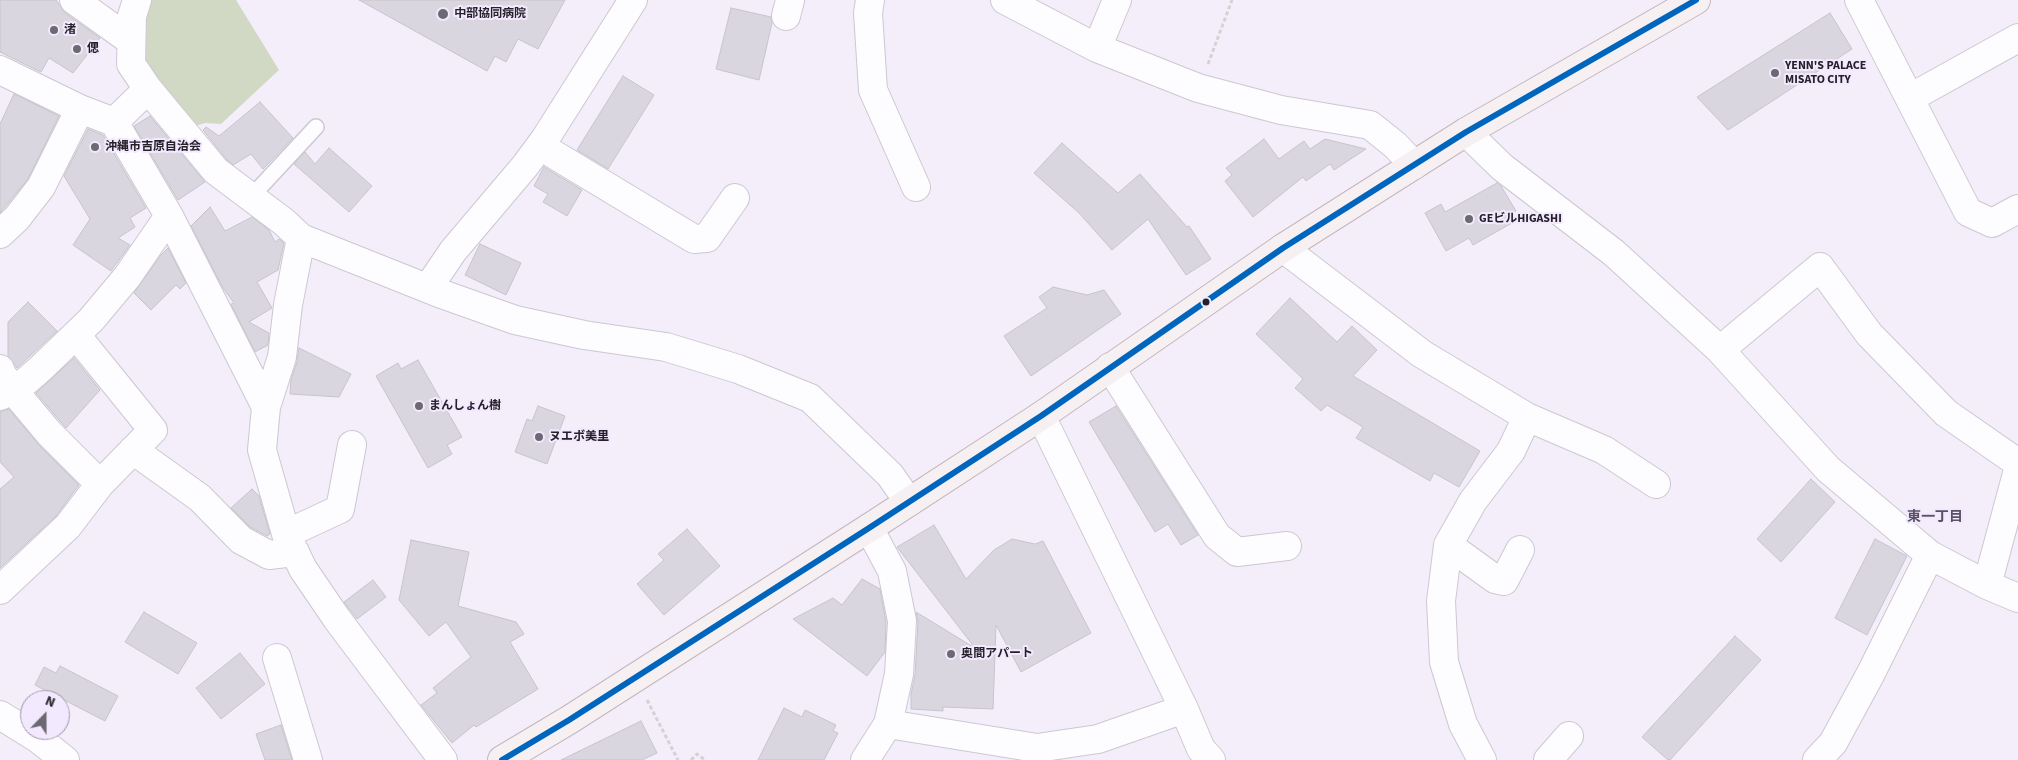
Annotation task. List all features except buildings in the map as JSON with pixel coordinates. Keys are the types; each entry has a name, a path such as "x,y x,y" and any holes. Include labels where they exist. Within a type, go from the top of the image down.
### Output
{"main road":[{"path":"502,760 631,680 1041,416 1283,248 1466,132 1696,0"}],"street":[{"path":"74,0 131,41"},
{"path":"137,0 132,16 131,64 148,89 216,171 301,238 515,320 584,335 666,347 738,369 810,398 890,475 909,502"},
{"path":"428,288 453,251 540,146 632,0"},
{"path":"870,0 868,13 873,90 916,188"},
{"path":"1005,0 1097,48 1198,88 1281,110 1370,126 1395,145 1414,165"},
{"path":"1097,48 1117,0"},
{"path":"1858,0 1968,212 1992,223 2018,209"},
{"path":"1910,98 2018,38"},
{"path":"0,70 80,109 114,122 169,216 266,407"},
{"path":"114,122 148,89"},
{"path":"0,234 16,218 41,187 80,109"},
{"path":"1466,132 1502,167 1614,253 1720,350 1828,469 1930,555 1987,585 2018,598"},
{"path":"540,146 694,239 707,238 735,198"},
{"path":"4,385 25,382 76,335 127,277 169,216"},
{"path":"301,238 288,305 282,357 266,407 262,450 290,543 303,569 337,618 443,760"},
{"path":"1283,248 1422,354 1527,416 1604,450 1656,484"},
{"path":"1720,350 1820,266 1869,334 1946,413 2018,463"},
{"path":"0,590 68,526 100,484 153,430 76,335"},
{"path":"1110,367 1217,536 1237,552 1287,546"},
{"path":"4,385 100,484"},
{"path":"1041,416 1184,709 1201,750 1210,760"},
{"path":"1482,760 1463,724 1444,662 1441,601 1448,545 1473,501 1511,451 1527,416"},
{"path":"133,450 200,498 241,540 269,555 340,510 352,445"},
{"path":"1987,585 2018,470"},
{"path":"864,760 888,724 900,674 902,621 892,570 869,528"},
{"path":"1448,545 1495,579 1504,581 1520,550"},
{"path":"1817,760 1833,743 1870,675 1930,555"},
{"path":"276,658 308,760"},
{"path":"888,724 1003,752 1098,739 1184,709"},
{"path":"0,715 36,738 65,760"},
{"path":"1548,760 1569,736"}],"lane":[{"path":"250,197 316,127"}],"path":[{"path":"1198,88 1232,0"},
{"path":"631,680 649,702 678,760"},
{"path":"691,760 697,754 705,760"}],"green space":[{"path":"150,0 236,0 279,70 221,124 205,123 192,127 144,65 146,12"}],"transit line":[{"path":"502,760 569,720 1041,416 1283,248 1466,132 1696,0"}],"place":[{"name":"中部協同病院","path":"443,14"},
{"name":"渚","path":"54,30"},
{"name":"偲","path":"77,49"},
{"name":"YENN'S PALACE MISATO CITY","path":"1775,73"},
{"name":"沖縄市吉原自治会","path":"95,147"},
{"name":"GEビルHIGASHI","path":"1469,219"},
{"name":"まんしょん樹","path":"419,406"},
{"name":"ヌエボ美里","path":"539,437"},
{"name":"奥間アパート","path":"951,654"}],"district":[{"name":"東一丁目","path":"1935,518"}]}
